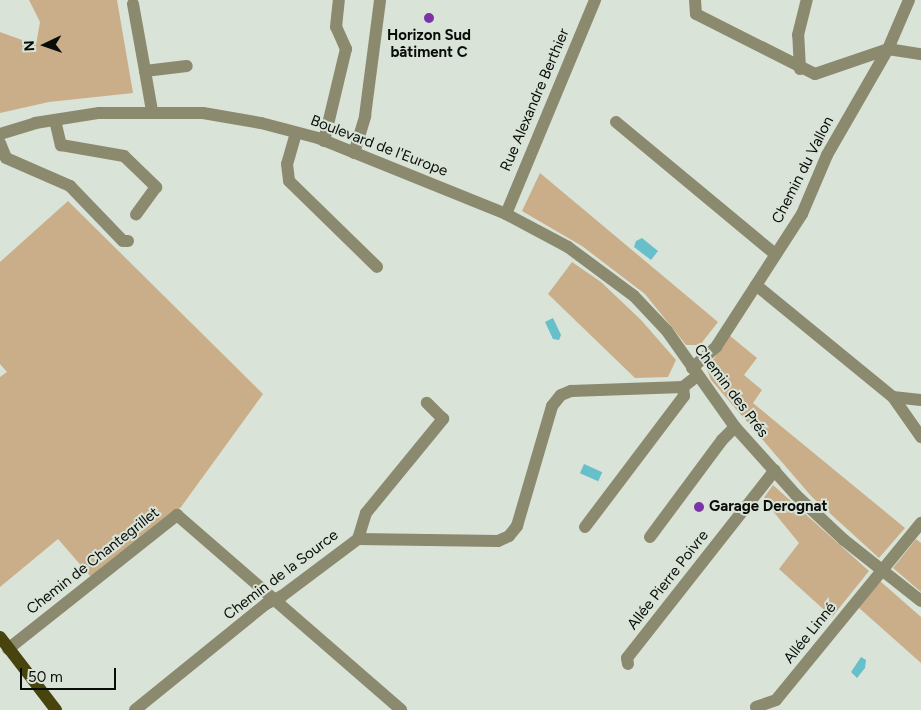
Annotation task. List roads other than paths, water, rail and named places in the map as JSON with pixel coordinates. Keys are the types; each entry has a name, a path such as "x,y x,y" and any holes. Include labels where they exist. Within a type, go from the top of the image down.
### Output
{"main road":[{"path":"0,637 56,710"}],"street":[{"path":"324,141 346,49 336,28 339,0"},
{"path":"354,153 365,116 380,0"},
{"name":"Rue Alexandre Berthier","path":"506,214 595,0"},
{"path":"695,0 696,14 815,74 888,49 921,54"},
{"path":"800,68 798,35 807,0"},
{"name":"Chemin du Vallon","path":"695,372 716,347 802,214 827,155 888,49 909,0"},
{"path":"133,4 152,111"},
{"path":"145,71 187,66"},
{"name":"Boulevard de l'Europe","path":"0,134 56,120 99,113 152,111 203,113 324,141 506,214"},
{"path":"56,120 61,145 124,156 156,187 136,215"},
{"path":"616,122 775,254"},
{"path":"296,133 287,164 290,181 377,267"},
{"path":"0,143 6,158 70,186 123,241 128,241"},
{"name":"Chemin des Prés","path":"506,214 568,247 605,272 634,296 667,331 735,427 803,501 921,602"},
{"path":"756,285 893,397 921,437"},
{"path":"585,527 684,396 683,387 695,372"},
{"name":"Chemin de la Source","path":"135,710 275,600 358,539 498,541 509,536 517,526 552,406 561,395 571,391 683,387"},
{"path":"893,397 921,400"},
{"path":"358,539 366,513 443,419 427,403"},
{"path":"650,537 722,440 735,427"},
{"name":"Allée Pierre Poivre","path":"628,664 627,658 775,470"},
{"name":"Chemin de Chantegrillet","path":"8,648 177,515 402,710"},
{"name":"Allée Linné","path":"756,707 776,700 921,524"}],"water":[{"path":"642,238 658,251 651,260 634,247 636,241"},
{"path":"553,318 561,335 559,340 553,339 545,322"},
{"path":"584,464 602,472 598,481 580,473"},
{"path":"861,657 866,660 865,668 857,678 851,672"}],"place":[{"name":"Horizon Sud bâtiment C","path":"429,18"},
{"name":"Garage Derognat","path":"699,507"}]}
